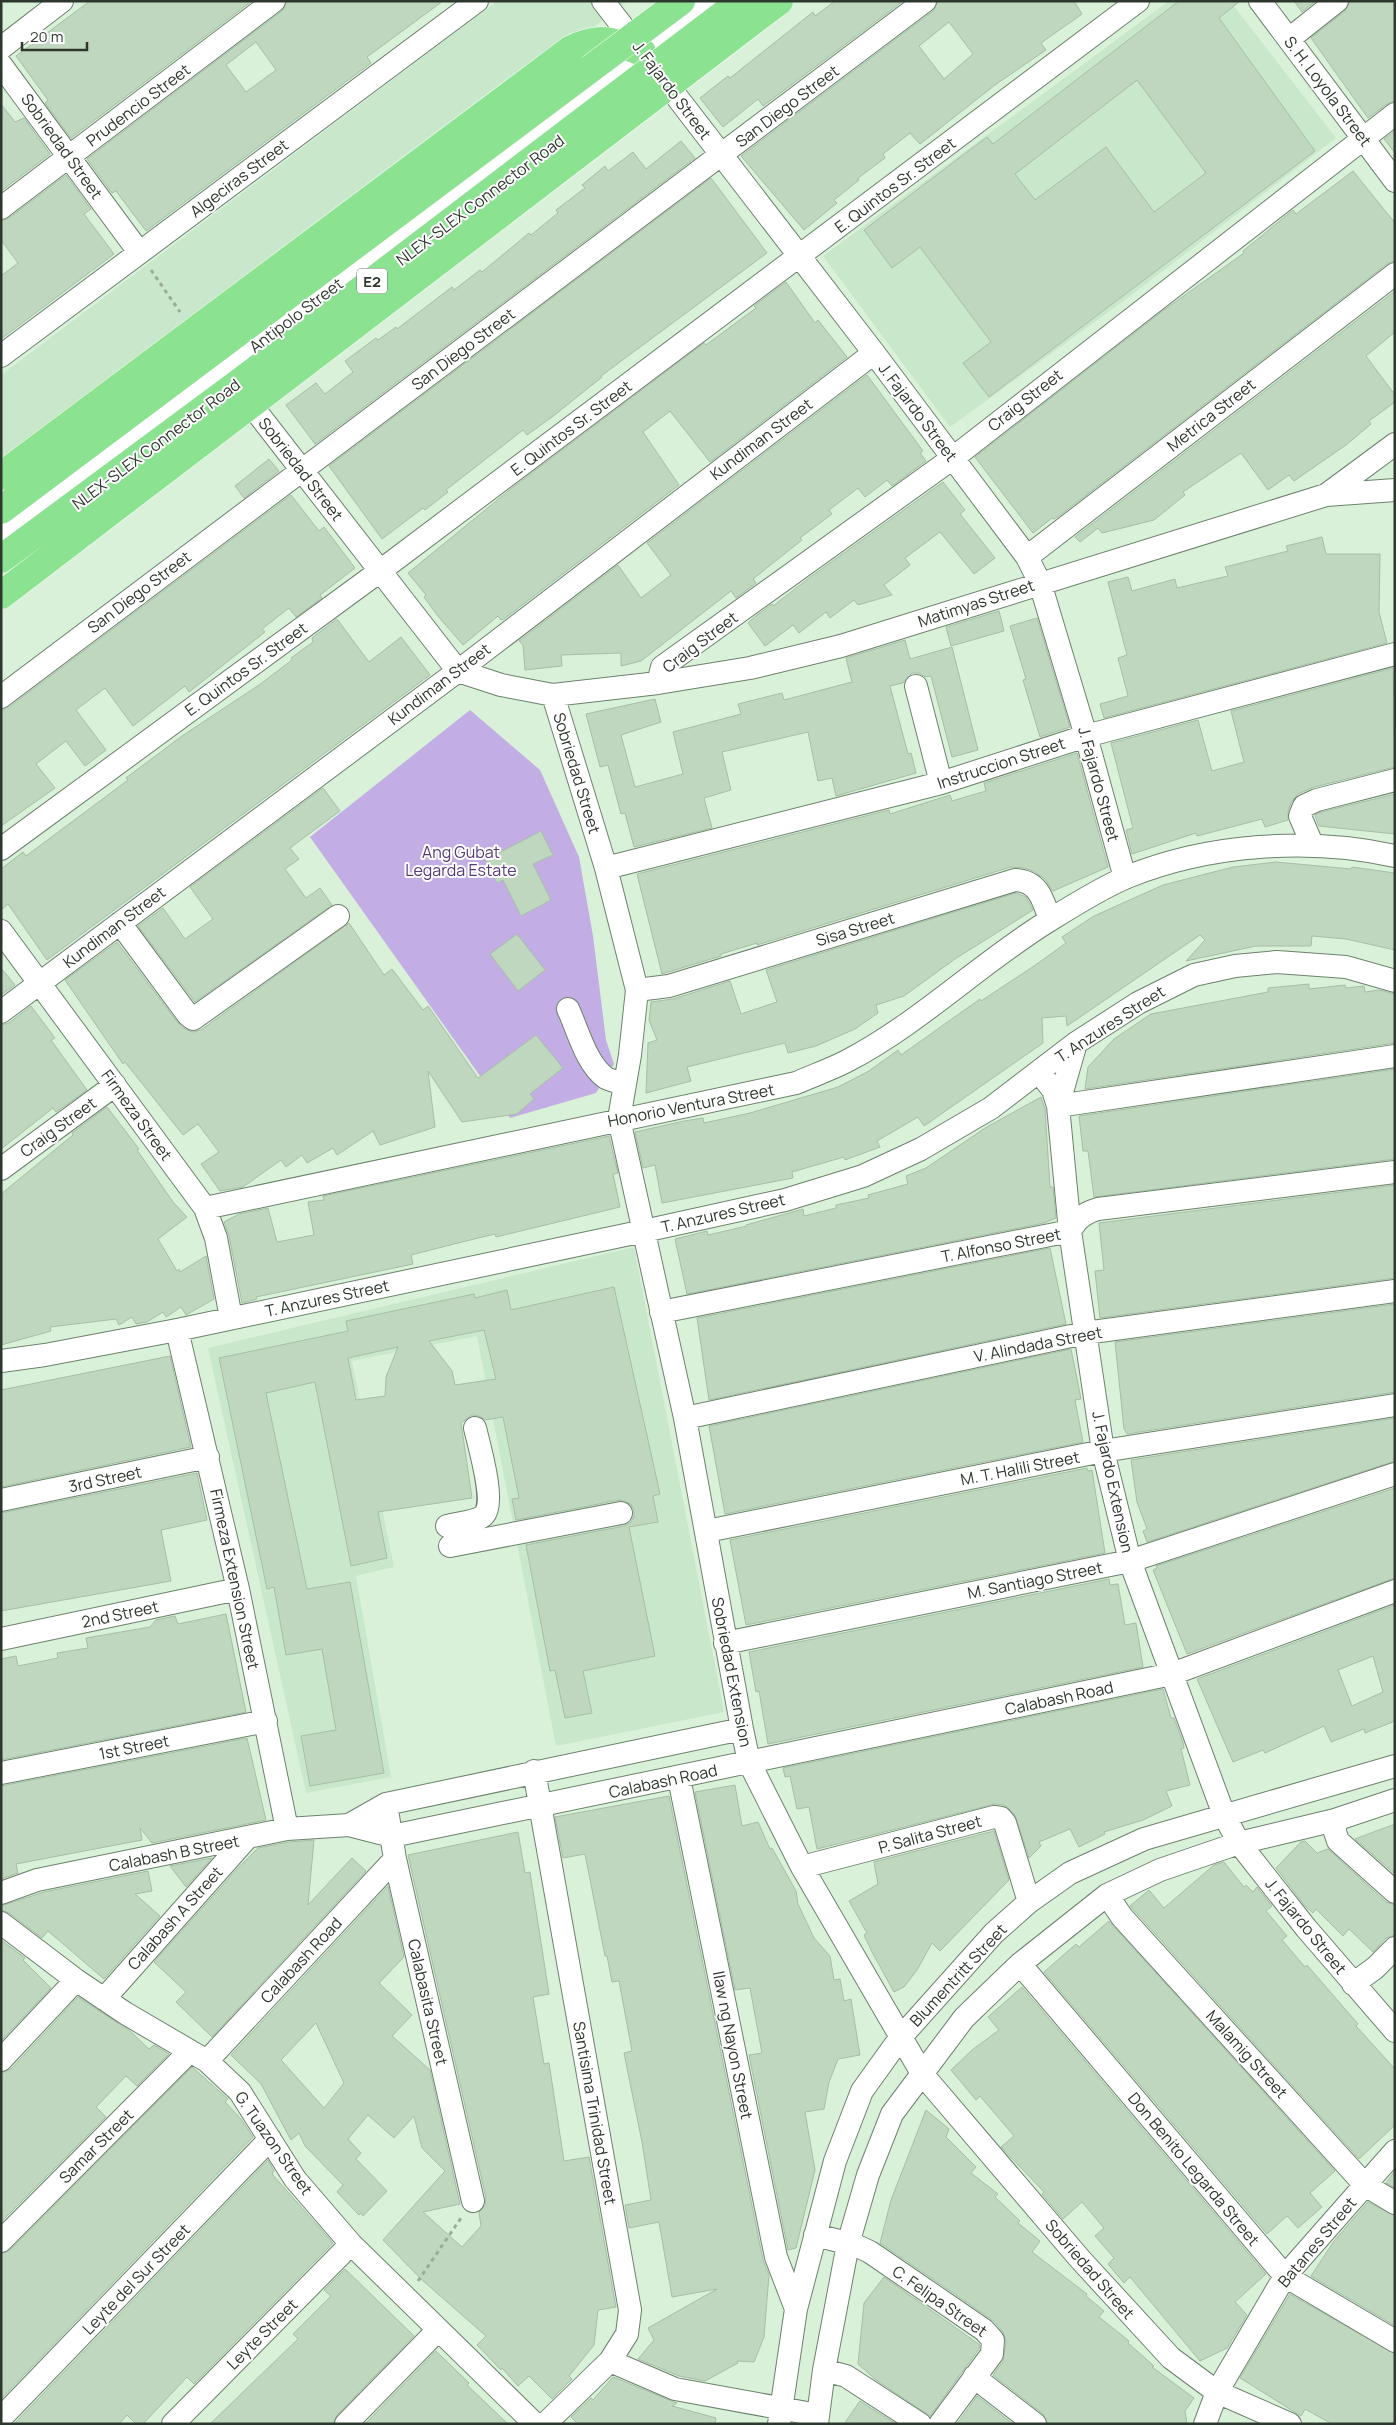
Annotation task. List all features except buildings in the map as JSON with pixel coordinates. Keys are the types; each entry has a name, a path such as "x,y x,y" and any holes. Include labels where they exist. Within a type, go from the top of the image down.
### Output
{"highway":[{"name":"E2","path":"1,510 681,1"},
{"name":"NLEX-SLEX Connector Road","path":"1,559 244,379 741,1"},
{"path":"1,595 780,1"},
{"path":"1,476 570,50 586,42 604,40 642,52"}],"street":[{"path":"1,48 62,1"},
{"name":"Prudencio Street","path":"1,208 274,1"},
{"name":"Algeciras Street","path":"1,356 477,1"},
{"name":"J. Fajardo Street","path":"603,1 874,353 1027,557 1040,582 1086,736 1125,878"},
{"name":"Antipolo Street","path":"1,538 709,1"},
{"name":"San Diego Street","path":"1,697 302,469 722,156 925,1"},
{"name":"E. Quintos Sr. Street","path":"1,850 380,571 799,258 1138,1"},
{"name":"S. H. Loyola Street","path":"1260,1 1395,181"},
{"path":"1289,39 1337,1"},
{"name":"Sobriedad Street","path":"1,65 140,252"},
{"name":"Craig Street","path":"658,683 662,667 953,458 1395,114"},
{"name":"Metrica Street","path":"1027,557 1395,274"},
{"name":"Kundiman Street","path":"1,1012 458,671 874,353"},
{"name":"Sobriedad Street","path":"224,370 458,671 501,685 553,695 606,868 637,990 619,1120 644,1231"},
{"path":"1326,495 1395,444"},
{"name":"Matimyas Street","path":"553,695 658,683 750,668 841,646 1040,582 1326,495 1395,490"},
{"name":"Instruccion Street","path":"606,868 942,783 1086,736 1395,654"},
{"path":"916,686 942,783"},
{"path":"1312,844 1300,816 1304,806 1317,800 1395,780"},
{"name":"Honorio Ventura Street","path":"205,1208 619,1120 723,1100 796,1083 845,1062 887,1036 1050,920 1125,878 1181,859 1234,850 1312,844 1395,856"},
{"name":"Sisa Street","path":"637,990 669,986 1015,880 1023,880 1036,888 1050,920"},
{"path":"120,923 188,1015 193,1019 338,916"},
{"name":"Firmeza Street","path":"1,931 205,1208 216,1238 231,1318"},
{"name":"T. Anzures Street","path":"1,1361 45,1355 177,1330 644,1231 785,1200 863,1176 921,1149 991,1108 1076,1042 1138,1002 1194,975 1235,966 1277,962 1346,967 1395,981"},
{"path":"568,1009 590,1058 598,1070 607,1078 625,1084"},
{"name":"J. Fajardo Extension","path":"1058,1106 1076,1042"},
{"path":"1058,1106 1395,1056"},
{"name":"J. Fajardo Extension","path":"1039,1072 1053,1090 1058,1106 1070,1232 1103,1451 1130,1561 1224,1815"},
{"name":"Craig Street","path":"1,1169 115,1085"},
{"name":"T. Alfonso Street","path":"661,1312 1070,1232 1077,1220 1087,1212 1098,1209 1395,1172"},
{"name":"Sobriedad Extension","path":"644,1231 685,1418 707,1531 725,1643 749,1762 802,1867 923,2075"},
{"name":"V. Alindada Street","path":"685,1418 1085,1333 1395,1292"},
{"name":"Firmeza Extension Street","path":"177,1330 238,1589 287,1829"},
{"name":"M. T. Halili Street","path":"707,1531 1103,1451 1395,1405"},
{"path":"475,1428 489,1498 488,1510 483,1517 449,1536 621,1513"},
{"name":"3rd Street","path":"1,1500 208,1457"},
{"name":"M. Santiago Street","path":"725,1643 1130,1561 1395,1474"},
{"name":"2nd Street","path":"1,1639 238,1589"},
{"name":"Calabash Road","path":"348,1825 392,1836 679,1778 1172,1674 1395,1592"},
{"name":"1st Street","path":"1,1773 266,1722"},
{"path":"348,1825 386,1804 534,1771 742,1729"},
{"name":"Blumentritt Street","path":"780,2417 796,2309 835,2161 862,2091 900,2038 994,1933 1029,1902 1070,1873 1144,1839 1395,1766"},
{"name":"Santisima Trinidad Street","path":"534,1771 630,2310 627,2334 610,2361 545,2424"},
{"name":"Ilaw ng Nayon Street","path":"679,1778 776,2257 796,2309"},
{"name":"Blumentritt Street","path":"818,2419 824,2370 848,2244 868,2175 892,2114 964,2018 1020,1964 1107,1895 1160,1870 1239,1843 1335,1820 1395,1800"},
{"name":"Calabasita Street","path":"386,1804 395,1859 472,2201"},
{"name":"J. Fajardo Street","path":"1224,1815 1239,1843 1353,1984 1395,2031"},
{"name":"P. Salita Street","path":"802,1867 994,1817 1001,1818 1005,1823 1029,1902"},
{"path":"1335,1820 1335,1832 1338,1841 1395,1892"},
{"name":"Calabash B Street","path":"1,1893 36,1880 246,1839 287,1829 348,1825"},
{"name":"Calabash A Street","path":"104,1999 246,1839"},
{"name":"Calabash Road","path":"199,2056 395,1859"},
{"name":"Malamig Street","path":"1107,1895 1122,1917 1365,2184 1395,2203"},
{"name":"G. Tuazon Street","path":"1,1923 104,1999 199,2056 240,2092 296,2179 351,2244 405,2299 535,2424"},
{"path":"1353,1984 1376,1968 1395,1948"},
{"name":"Don Benito Legarda Street","path":"1020,1964 1285,2276 1395,2341"},
{"path":"1,2060 76,1980"},
{"name":"Samar Street","path":"1,2241 199,2056"},
{"name":"Sobriedad Street","path":"923,2075 1080,2259 1171,2358 1217,2392 1290,2424"},
{"name":"Leyte del Sur Street","path":"1,2418 270,2139"},
{"name":"Batanes Street","path":"1205,2424 1217,2392 1285,2276 1395,2151"},
{"name":"C. Felipa Street","path":"815,2235 870,2252 984,2330 993,2340 992,2354 940,2424"},
{"name":"Leyte Street","path":"173,2424 351,2244"},
{"path":"346,2424 438,2331"},
{"path":"610,2361 674,2389 780,2417 818,2419"},
{"path":"824,2370 846,2376 920,2424"},
{"path":"974,2377 1035,2424"}],"path":[{"path":"405,2299 472,2201"}],"shaded area":[{"path":"497,1 628,1 1,473 1,375"},
{"path":"1169,1 1230,1 1336,138 1125,300 950,427 823,256"},
{"path":"634,1247 724,1712 556,1746 477,1336 352,1361 394,1567 356,1576 391,1777 306,1793 208,1348"}],"green space":[{"name":"Ang Gubat Legarda Estate","path":"470,710 540,770 579,857 593,936 606,1040 614,1064 596,1093 510,1118 310,837"}]}
